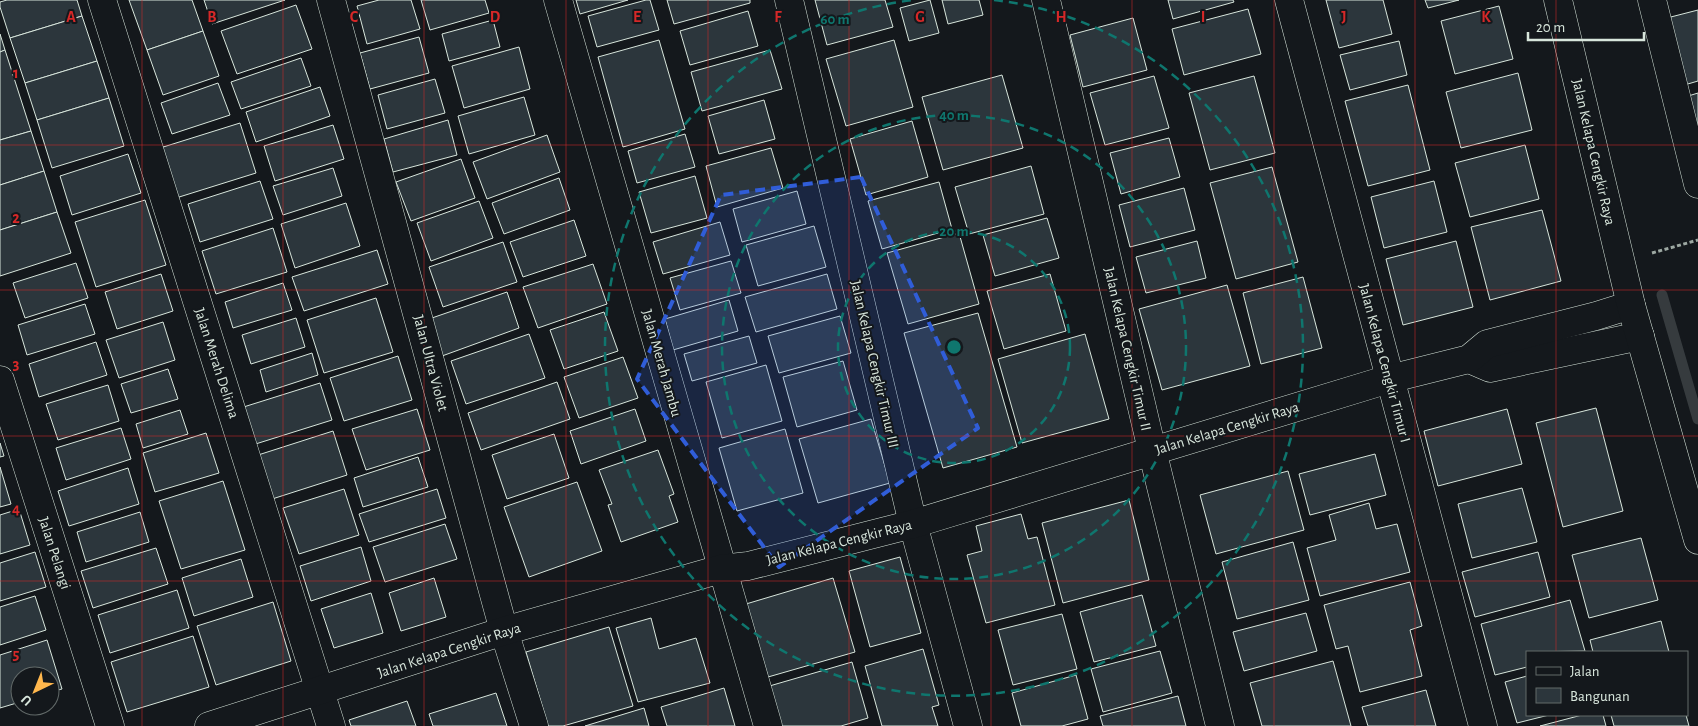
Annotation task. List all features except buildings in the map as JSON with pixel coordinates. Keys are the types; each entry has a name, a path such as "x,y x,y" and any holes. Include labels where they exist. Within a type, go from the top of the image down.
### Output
{"street":[{"name":"Jalan Merah Delima","path":"102,0 322,690 331,726"},
{"name":"Jalan Ultra Violet","path":"331,0 504,631 534,726"},
{"name":"Jalan Merah Jambu","path":"558,0 721,569 768,726"},
{"name":"Jalan Kelapa Cengkir Timur III","path":"789,0 913,524 968,726"},
{"name":"Jalan Kelapa Cengkir Timur II","path":"1046,0 1152,450 1220,726"},
{"name":"Jalan Kelapa Cengkir Timur I","path":"1289,0 1483,726"},
{"name":"Jalan Kelapa Cengkir Raya","path":"1558,0 1631,305 1698,540"},
{"path":"1652,0 1698,184"},
{"name":"Jalan Kelapa Cengkir Raya","path":"209,726 504,631 721,569 748,566 913,524 1389,379 1469,359 1487,344 1631,305"},
{"path":"1469,359 1490,368 1640,336"},
{"name":"Jalan Pelangi","path":"0,380 110,726"}],"path":[{"path":"1620,261 1698,240"}],"highlighted area":[{"path":"861,177 978,428 779,567 637,379 721,195"}],"waterway":[{"path":"1662,295 1698,419"}]}
